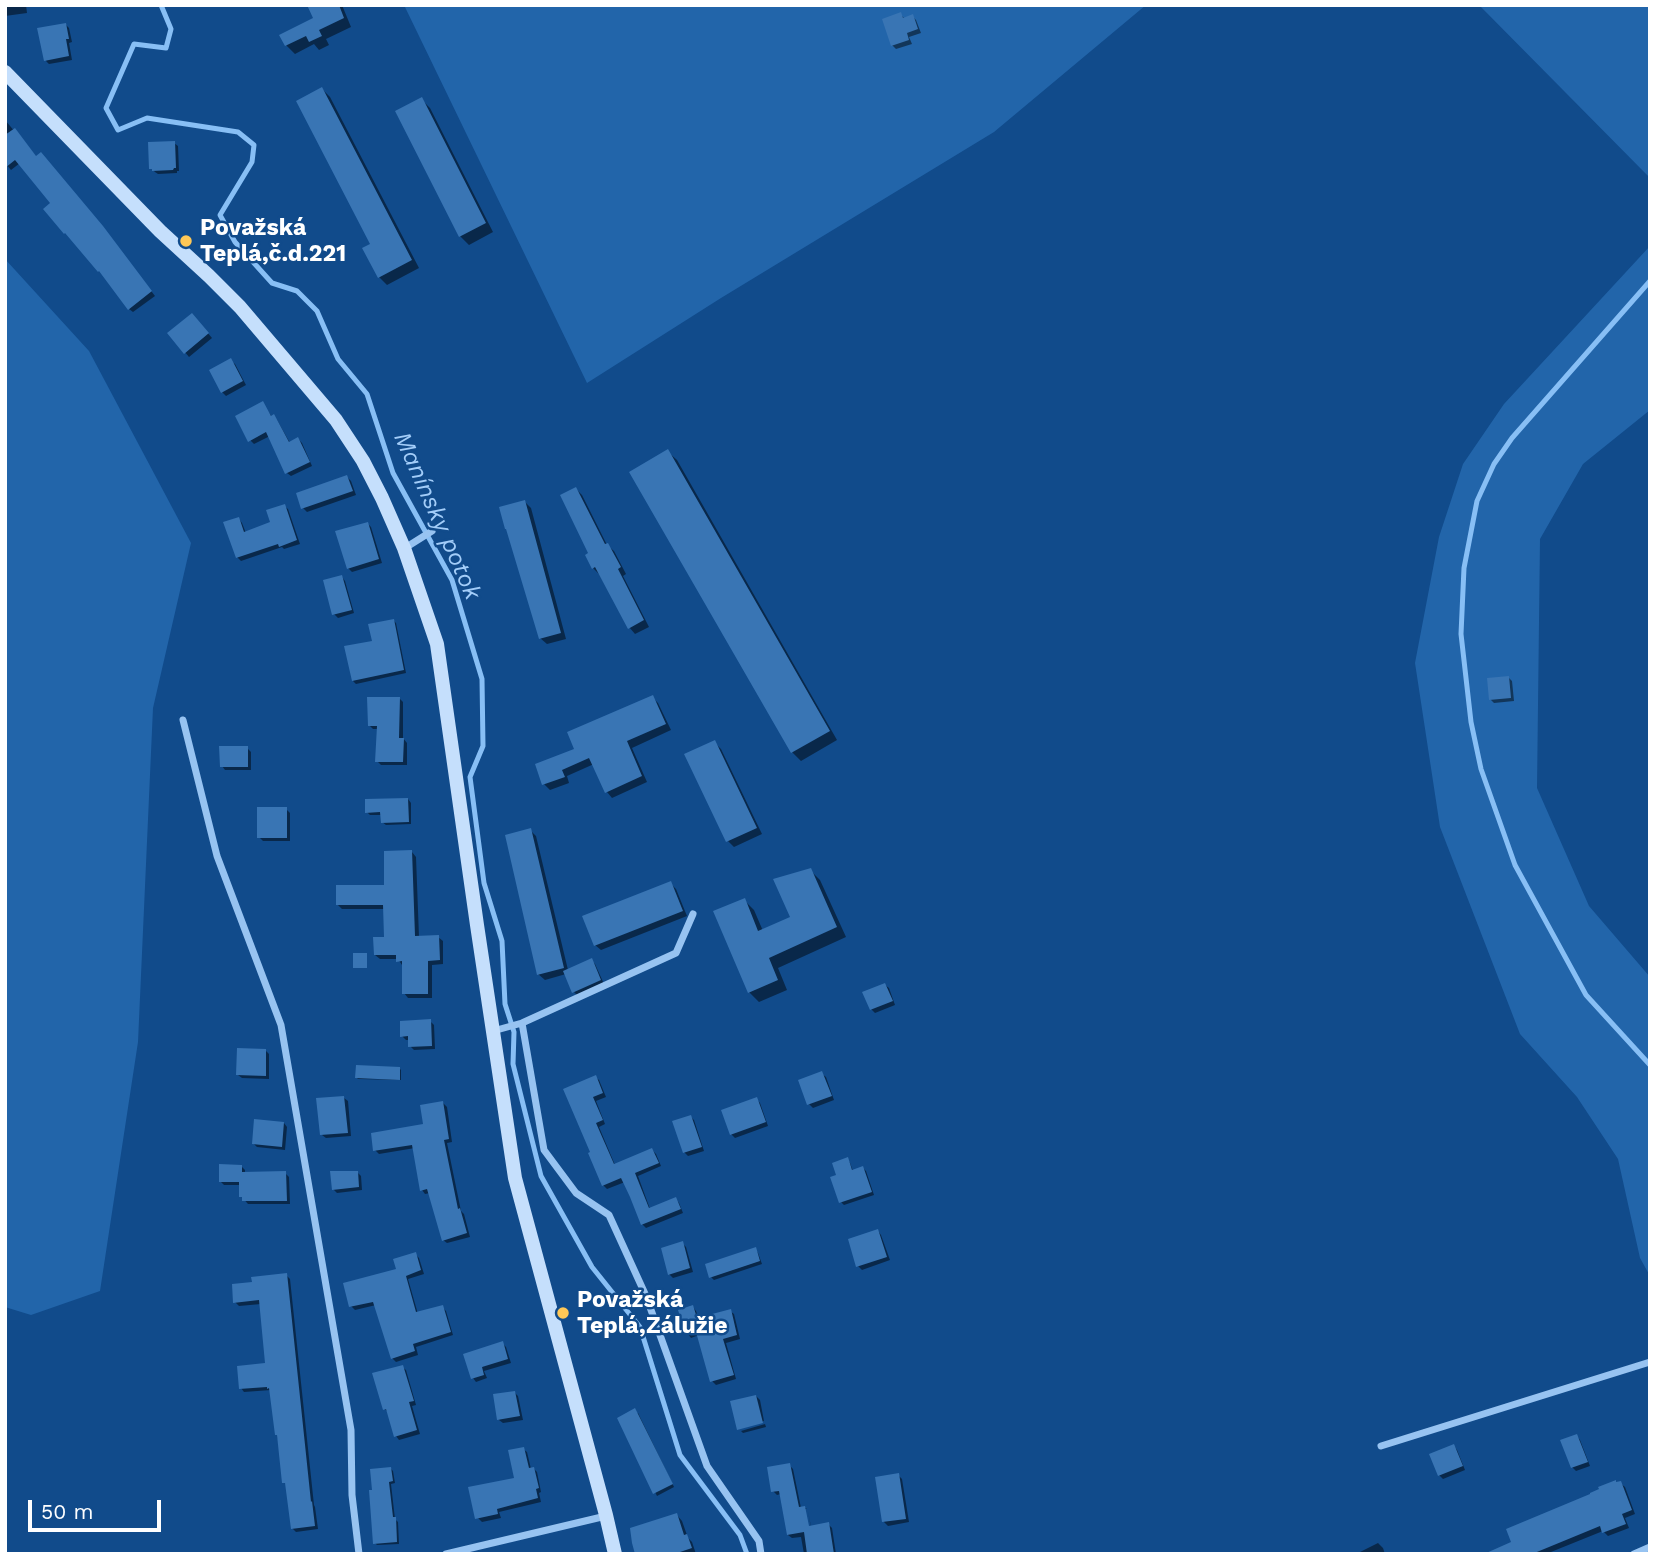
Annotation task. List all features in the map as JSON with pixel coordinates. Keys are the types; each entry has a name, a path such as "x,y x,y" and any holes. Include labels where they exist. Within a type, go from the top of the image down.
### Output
{"street":[{"path":"5,72 160,231 240,307 336,420 363,461 404,548 437,644 515,1178 615,1554"},
{"path":"404,548 432,531"},
{"path":"183,720 218,856 281,1026 351,1430 352,1495 359,1554"},
{"path":"493,1031 522,1023 676,953 693,914"},
{"path":"522,1023 544,1150 576,1193 609,1215 646,1296 707,1466 759,1541 761,1554"},
{"path":"1381,1446 1650,1362"},
{"path":"446,1554 606,1516"},
{"path":"1634,1554 1650,1548"}],"shaded area":[{"path":"404,5 1146,5 994,132 587,383"},
{"path":"1479,5 1650,5 1650,178"},
{"path":"1650,246 1650,410 1583,464 1540,539 1537,788 1589,906 1650,977 1650,1276 1640,1258 1618,1159 1577,1097 1520,1034 1440,827 1415,663 1439,537 1463,464 1504,404"},
{"path":"5,259 89,351 191,543 153,708 138,1042 100,1291 31,1315 5,1307"}],"building":[{"path":"307,5 339,5 344,18 319,30 322,36 309,42 306,36 285,46 279,35 313,18"},
{"path":"901,12 903,18 913,14 918,29 907,33 909,40 891,46 882,19"},
{"path":"66,23 69,56 44,61 37,28"},
{"path":"322,87 412,260 378,278 362,248 370,244 296,101"},
{"path":"422,97 486,223 459,237 395,111"},
{"path":"15,128 36,156 41,152 103,226 152,291 128,310 99,271 43,209 50,203 15,160 5,168 5,135"},
{"path":"175,141 176,168 152,171 149,169 148,142"},
{"path":"192,313 209,333 184,354 167,333"},
{"path":"231,358 243,381 221,393 209,370"},
{"path":"263,401 271,416 274,414 289,442 298,437 310,462 285,474 266,432 248,442 235,416"},
{"path":"668,449 830,731 791,753 629,472"},
{"path":"347,475 353,491 301,509 296,493"},
{"path":"576,487 605,544 608,543 621,567 618,569 644,620 628,629 595,567 592,569 585,555 588,553 560,495"},
{"path":"525,500 561,633 539,639 499,507"},
{"path":"285,504 297,540 236,558 223,522 239,517 244,532 270,522 266,510"},
{"path":"368,522 379,559 347,569 335,531"},
{"path":"342,575 352,610 332,615 323,580"},
{"path":"394,619 404,670 352,681 344,646 372,641 368,624"},
{"path":"1509,676 1511,698 1489,700 1487,678"},
{"path":"653,695 666,724 627,741 642,776 605,793 589,758 562,770 565,777 542,785 535,764 574,749 567,732"},
{"path":"367,697 400,697 399,738 404,738 403,762 375,762 377,726 368,726"},
{"path":"715,740 757,828 726,842 684,754"},
{"path":"219,746 248,746 248,767 220,767"},
{"path":"408,798 409,822 381,823 380,812 365,813 365,799"},
{"path":"257,807 287,807 287,838 257,838"},
{"path":"531,828 564,968 537,975 505,835"},
{"path":"412,850 415,936 439,935 440,960 428,961 428,994 402,994 402,961 396,962 396,955 374,955 373,937 384,937 383,905 336,905 336,885 384,885 384,851"},
{"path":"811,868 837,927 769,958 778,980 748,993 713,911 745,898 758,931 790,917 773,879"},
{"path":"671,881 683,911 594,946 582,916"},
{"path":"353,953 367,953 367,968 353,968"},
{"path":"592,958 601,980 572,993 563,971"},
{"path":"885,983 893,1001 870,1010 862,992"},
{"path":"431,1019 432,1046 408,1047 408,1036 400,1037 400,1021"},
{"path":"237,1048 266,1049 266,1076 236,1075"},
{"path":"356,1065 400,1067 400,1080 355,1078"},
{"path":"822,1071 832,1096 807,1105 798,1080"},
{"path":"596,1075 603,1093 593,1097 603,1120 596,1123 614,1164 652,1148 659,1163 635,1173 649,1208 676,1197 681,1209 641,1225 621,1178 602,1186 563,1089"},
{"path":"344,1096 348,1133 320,1135 316,1098"},
{"path":"757,1097 766,1122 730,1135 721,1110"},
{"path":"443,1101 449,1139 444,1140 458,1209 460,1208 467,1233 442,1241 427,1189 420,1191 412,1145 373,1151 371,1133 423,1124 420,1105"},
{"path":"691,1115 702,1147 683,1153 672,1121"},
{"path":"254,1119 284,1122 282,1147 252,1144"},
{"path":"848,1157 852,1170 863,1166 872,1192 839,1203 830,1177 836,1175 832,1163"},
{"path":"219,1164 242,1165 242,1172 286,1171 287,1201 242,1201 242,1197 239,1197 239,1182 219,1182"},
{"path":"330,1171 358,1171 359,1187 332,1190"},
{"path":"878,1229 887,1257 856,1267 848,1239"},
{"path":"683,1241 690,1268 668,1275 661,1248"},
{"path":"756,1247 760,1261 709,1278 705,1264"},
{"path":"416,1252 421,1270 406,1276 416,1312 443,1305 451,1332 413,1344 415,1351 391,1359 373,1302 349,1307 343,1283 396,1269 393,1259"},
{"path":"287,1273 315,1526 291,1529 269,1388 239,1389 237,1366 265,1363 259,1300 233,1303 232,1284 252,1282 251,1277"},
{"path":"693,1305 697,1318 731,1309 737,1335 723,1339 734,1375 710,1382 696,1332 686,1335 678,1310"},
{"path":"503,1341 508,1359 482,1367 484,1375 471,1379 463,1354"},
{"path":"403,1365 414,1401 409,1402 417,1430 394,1437 372,1373"},
{"path":"515,1391 520,1416 497,1420 493,1394"},
{"path":"756,1395 763,1423 737,1430 730,1401"},
{"path":"635,1408 673,1484 653,1494 617,1418"},
{"path":"1577,1434 1588,1462 1571,1468 1560,1440"},
{"path":"1454,1444 1463,1466 1438,1476 1429,1454"},
{"path":"524,1447 529,1468 534,1467 539,1488 536,1489 538,1498 497,1509 498,1514 475,1519 468,1487 514,1478 508,1450"},
{"path":"790,1463 799,1507 805,1506 809,1526 829,1522 834,1554 807,1554 804,1532 787,1535 779,1491 771,1492 767,1467"},
{"path":"391,1467 393,1481 389,1482 393,1517 396,1517 397,1542 373,1544 370,1469"},
{"path":"899,1473 906,1519 882,1522 875,1477"},
{"path":"1616,1480 1621,1481 1632,1510 1622,1514 1626,1524 1602,1533 1600,1526 1532,1554 1484,1554 1511,1542 1506,1529 1590,1494 1599,1489 1598,1487"},
{"path":"677,1513 684,1535 687,1534 692,1548 674,1554 635,1554 630,1528"}],"waterway":[{"name":"Manínsky potok","path":"161,5 171,29 166,48 134,44 106,108 118,130 147,118 238,132 254,145 252,162 220,215 235,242 272,283 297,291 317,311 338,359 367,394 393,473 452,580 482,679 483,746 470,777 484,883 502,941 505,1004 514,1032 513,1064 541,1176 592,1267 640,1327 680,1455 740,1535 747,1554"},
{"path":"1650,281 1512,438 1494,464 1477,501 1464,568 1461,634 1471,722 1481,769 1515,865 1586,995 1650,1065"}],"place":[{"name":"Považská Teplá,č.d.221","path":"186,241"},
{"name":"Považská Teplá,Zálužie","path":"563,1313"}]}
